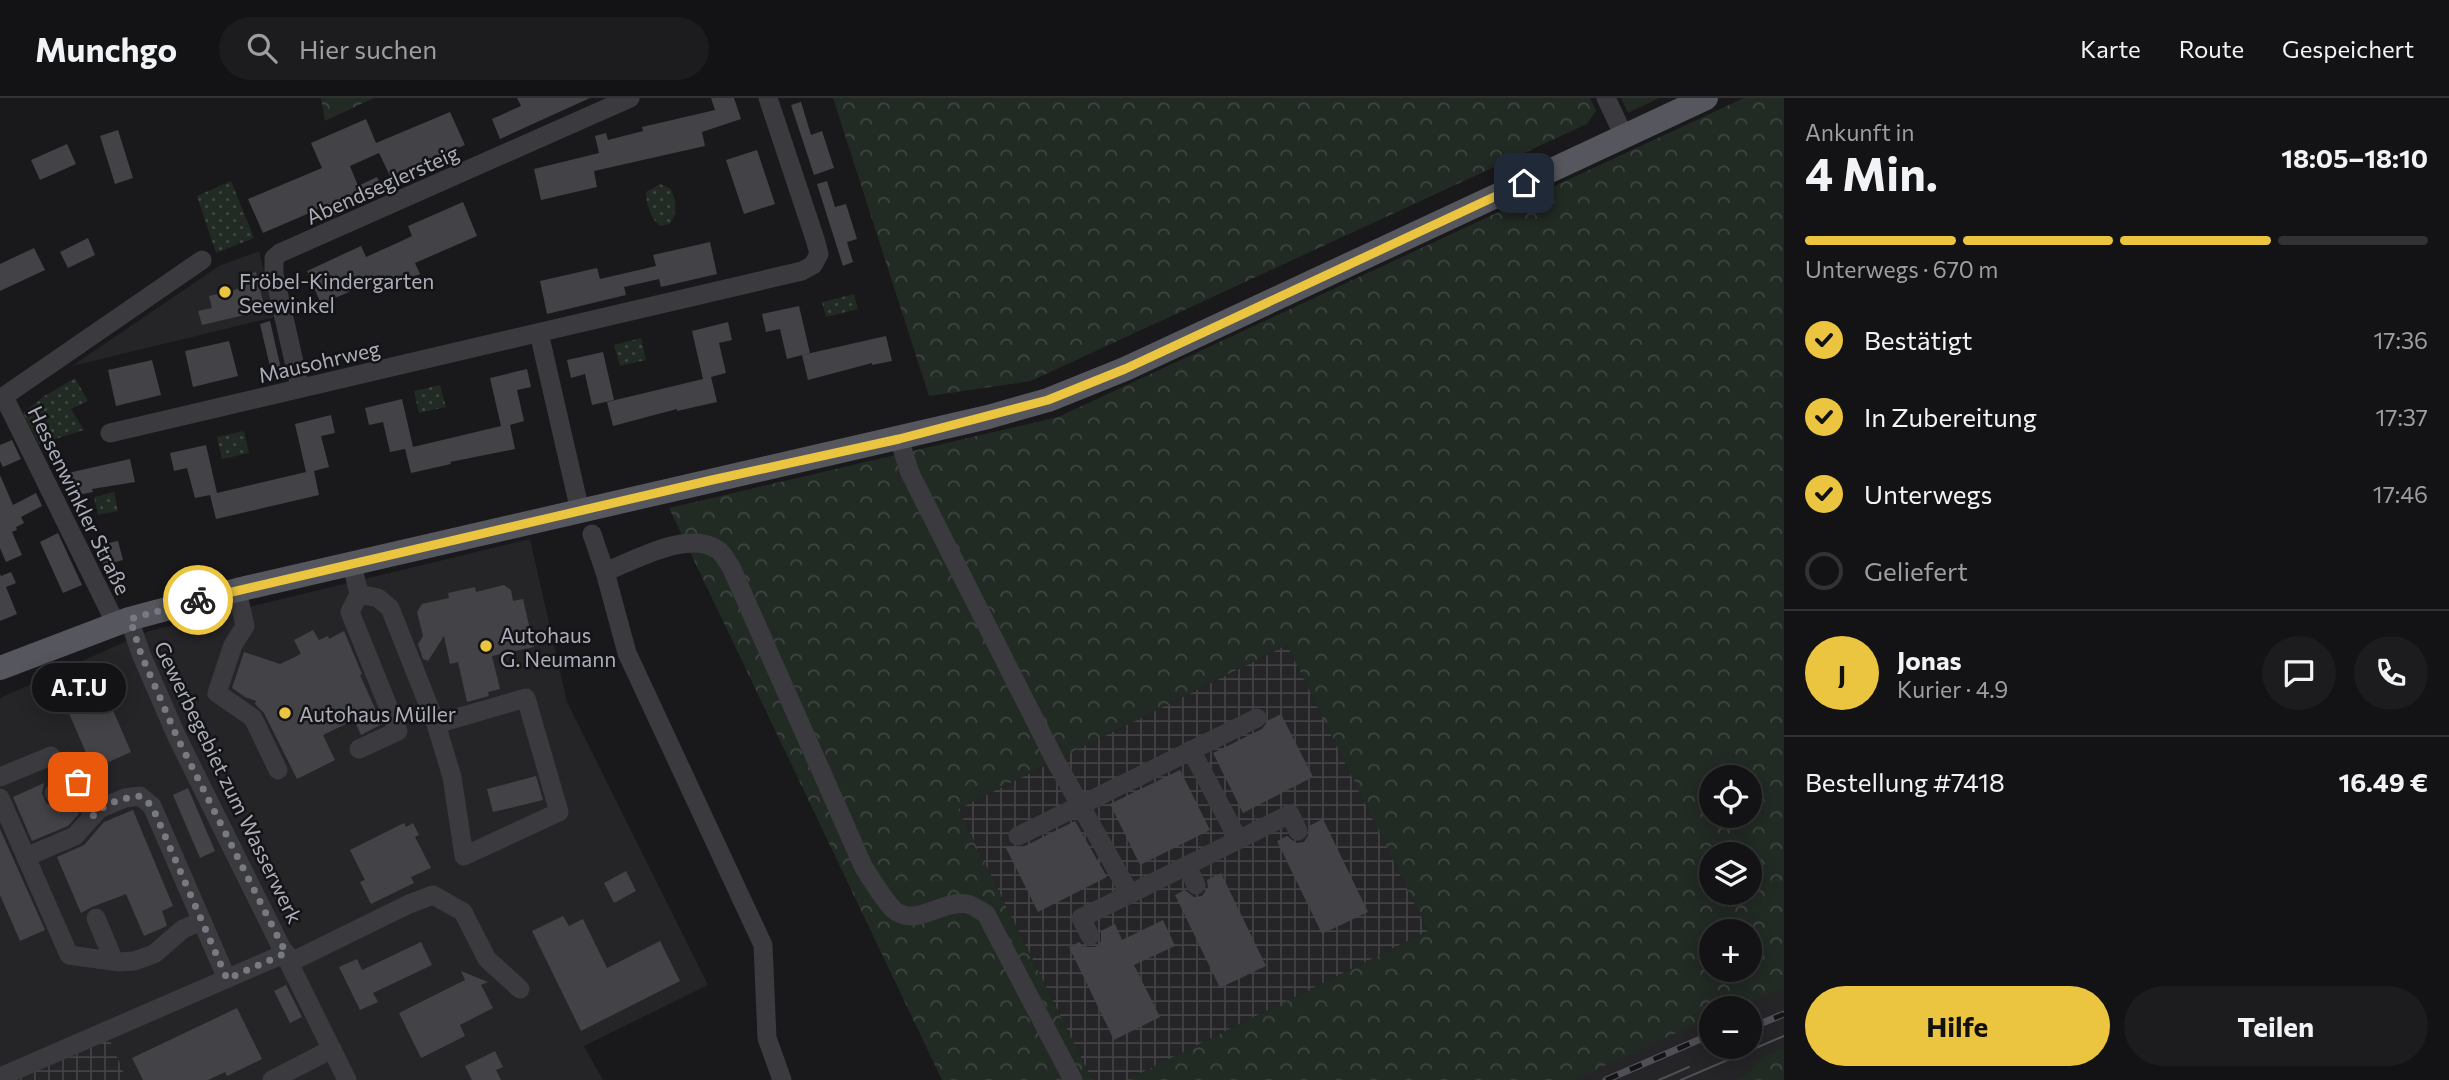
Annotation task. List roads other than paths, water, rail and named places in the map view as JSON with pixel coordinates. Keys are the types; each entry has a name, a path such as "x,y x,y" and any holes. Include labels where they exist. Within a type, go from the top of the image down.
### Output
{"main road":[{"path":"0,668 123,622 237,590 899,439 988,417 1088,386 1706,98"}],"street":[{"name":"Abendseglersteig","path":"300,388 274,274 274,258 279,253 630,98"},
{"name":"Mausohrweg","path":"110,433 211,417 278,402 300,388 539,333 608,324 807,274 819,254 768,98"},
{"path":"1606,98 1624,136"},
{"path":"0,399 202,260"},
{"path":"539,333 580,511"},
{"name":"Hessenwinkler Straße","path":"0,399 8,405 123,622"},
{"path":"899,439 910,473 1055,760 1130,894"},
{"path":"592,534 627,653 763,945 767,1038 782,1080"},
{"path":"605,572 668,547 696,541 719,550 731,567 864,868 891,908 902,915 917,916 944,907 966,904 986,914 1073,1080"},
{"path":"352,564 359,594 350,612 398,731 359,749"},
{"path":"237,590 245,626 233,645 217,693 253,718 278,770"},
{"path":"359,594 378,598 390,608 436,724 452,777 464,856 559,812 526,698 436,724"},
{"name":"Gewerbegebiet zum Wasserwerk","path":"123,622 141,654 177,737 348,1080"},
{"path":"1018,836 1257,718"},
{"path":"1191,750 1238,839"},
{"path":"0,777 60,758 78,782 93,816"},
{"path":"54,793 78,782"},
{"path":"26,857 75,836 99,809 125,798 140,796 152,806 227,979"},
{"path":"2,810 69,955 134,961 154,954 183,929 202,921"},
{"path":"1090,936 1081,918 1290,814 1298,831"},
{"path":"1187,866 1196,885"},
{"path":"0,1077 227,979 288,958 433,895 463,912 487,959 520,989"},
{"path":"96,918 114,961"},
{"path":"272,1080 332,1049"}],"tram line":[{"path":"1681,1080 1784,1036"},
{"path":"1659,1080 1689,1067"}],"railway":[{"path":"1762,1023 1784,1014"},
{"path":"1606,1080 1699,1040"}],"place":[{"name":"Fröbel-Kindergarten Seewinkel","path":"225,292"},
{"name":"Autohaus G. Neumann","path":"486,646"},
{"name":"Autohaus Müller","path":"285,713"},
{"name":"A.T.U","path":"78,782"}]}
